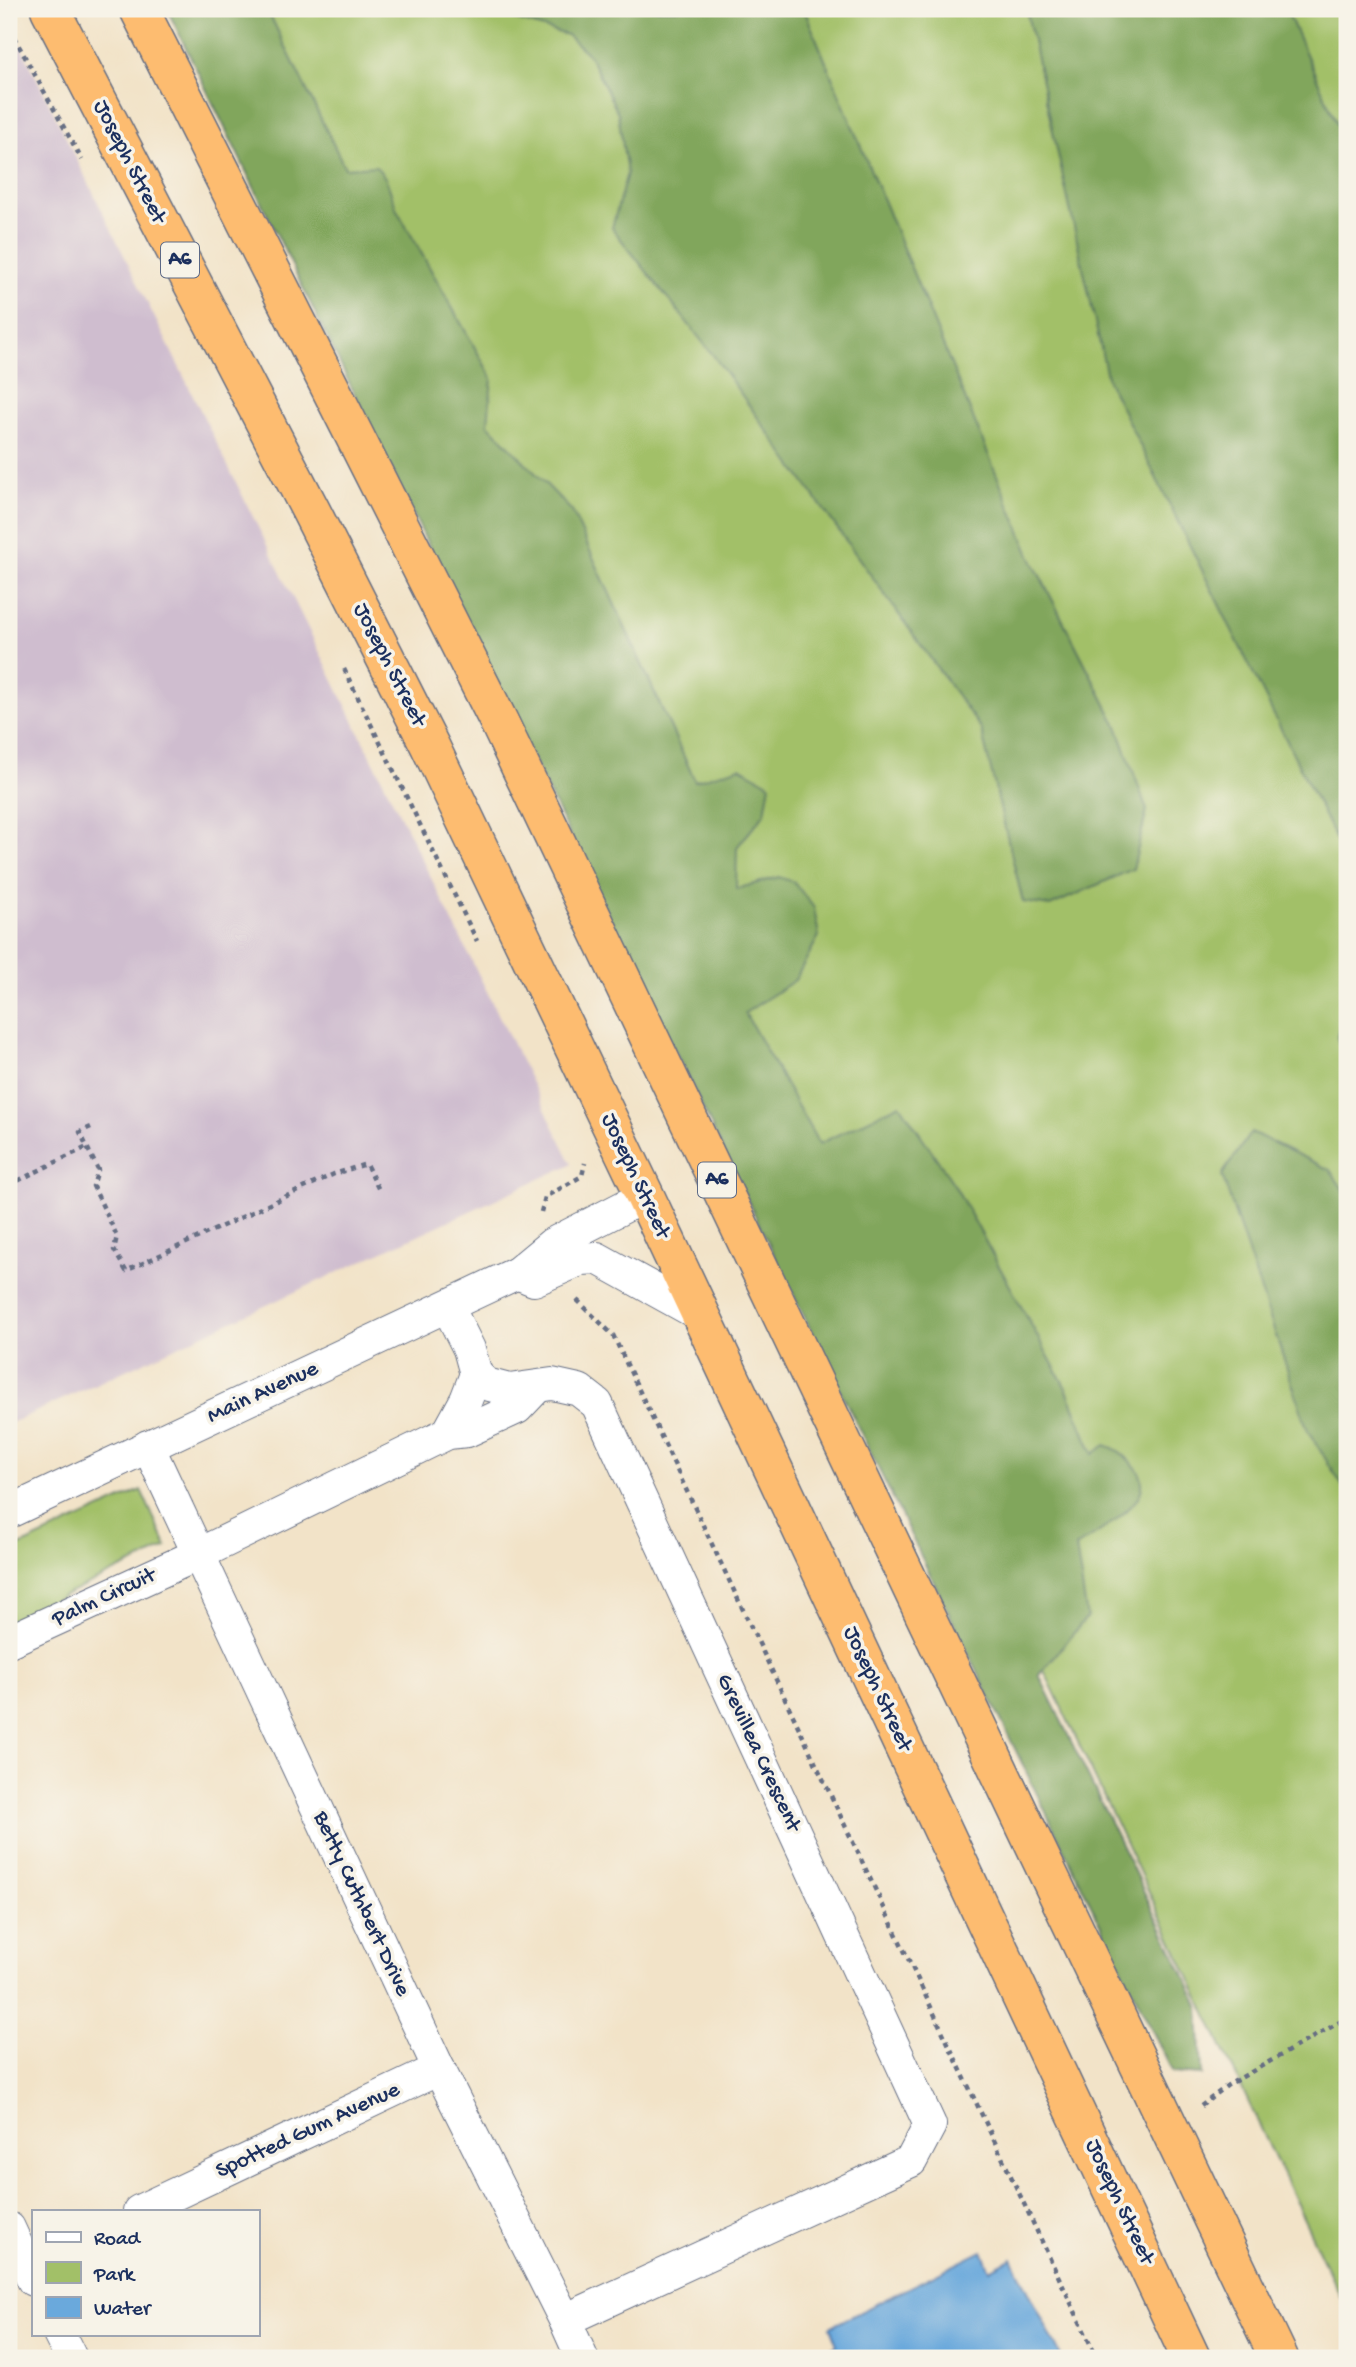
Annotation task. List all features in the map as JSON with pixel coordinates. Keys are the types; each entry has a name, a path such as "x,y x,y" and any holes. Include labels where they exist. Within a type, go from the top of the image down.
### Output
{"highway":[{"name":"Joseph Street","path":"50,9 430,746 1040,2032 1191,2358"},
{"name":"A6","path":"139,9 498,720 1279,2358"}],"street":[{"name":"Main Avenue","path":"9,1512 557,1256 645,1196"},
{"name":"Main Avenue","path":"557,1256 597,1258 700,1315"},
{"path":"448,1307 469,1349 476,1374 486,1384 509,1390 537,1387"},
{"path":"447,1433 466,1400 476,1374"},
{"name":"Grevillea Crescent","path":"537,1387 552,1384 579,1390 597,1405 930,2125 911,2161 565,2319"},
{"path":"198,1554 447,1433 467,1431 517,1408 537,1387"},
{"name":"Betty Cuthbert Drive","path":"148,1446 439,2069 582,2358"},
{"name":"Palm Circuit","path":"9,1641 198,1554"},
{"name":"Spotted Gum Avenue","path":"141,2210 439,2069"},
{"path":"9,2228 25,2270"},
{"path":"60,2336 71,2358"}],"path":[{"path":"9,28 87,170"},
{"path":"339,657 483,953"},
{"path":"92,1127 80,1132 98,1170 93,1186 117,1236 114,1250 126,1271 334,1174 366,1164 380,1192"},
{"path":"9,1185 87,1147"},
{"path":"585,1163 582,1176 545,1197 541,1213 570,1292 613,1335 1097,2358"},
{"path":"1196,2111 1228,2085 1347,2018"}],"shaded area":[{"path":"9,22 572,1164 9,1424"}],"green space":[{"path":"167,9 267,9 345,168 376,166 386,179 397,210 492,378 488,424 572,511 695,781 740,767 770,784 765,813 737,847 736,889 779,877 794,882 814,908 819,936 795,980 745,1013 819,1144 900,1104 955,1186 1067,1390 1093,1454 1105,1445 1113,1448 1129,1460 1140,1474 1141,1492 1135,1501 1106,1528 1076,1547 1087,1617 1039,1675 1199,2005 1202,2075 1173,2073"},
{"path":"257,9 1347,9 1347,2310"},
{"path":"480,9 804,9 1032,560 1117,726 1147,810 1133,869 1050,906 1023,902 981,729 713,355 612,228 627,173 618,113 589,55 567,35"},
{"path":"1026,9 1286,9 1347,146 1347,862 1108,381"},
{"path":"1347,999 1347,1066 1337,1037"},
{"path":"1251,1132 1330,1170 1347,1195 1347,1493 1308,1431 1222,1175"},
{"path":"141,1490 167,1547 9,1622 9,1551"}],"water":[{"path":"982,2251 990,2270 1012,2258 1062,2358 818,2358 837,2345 830,2327"}]}
